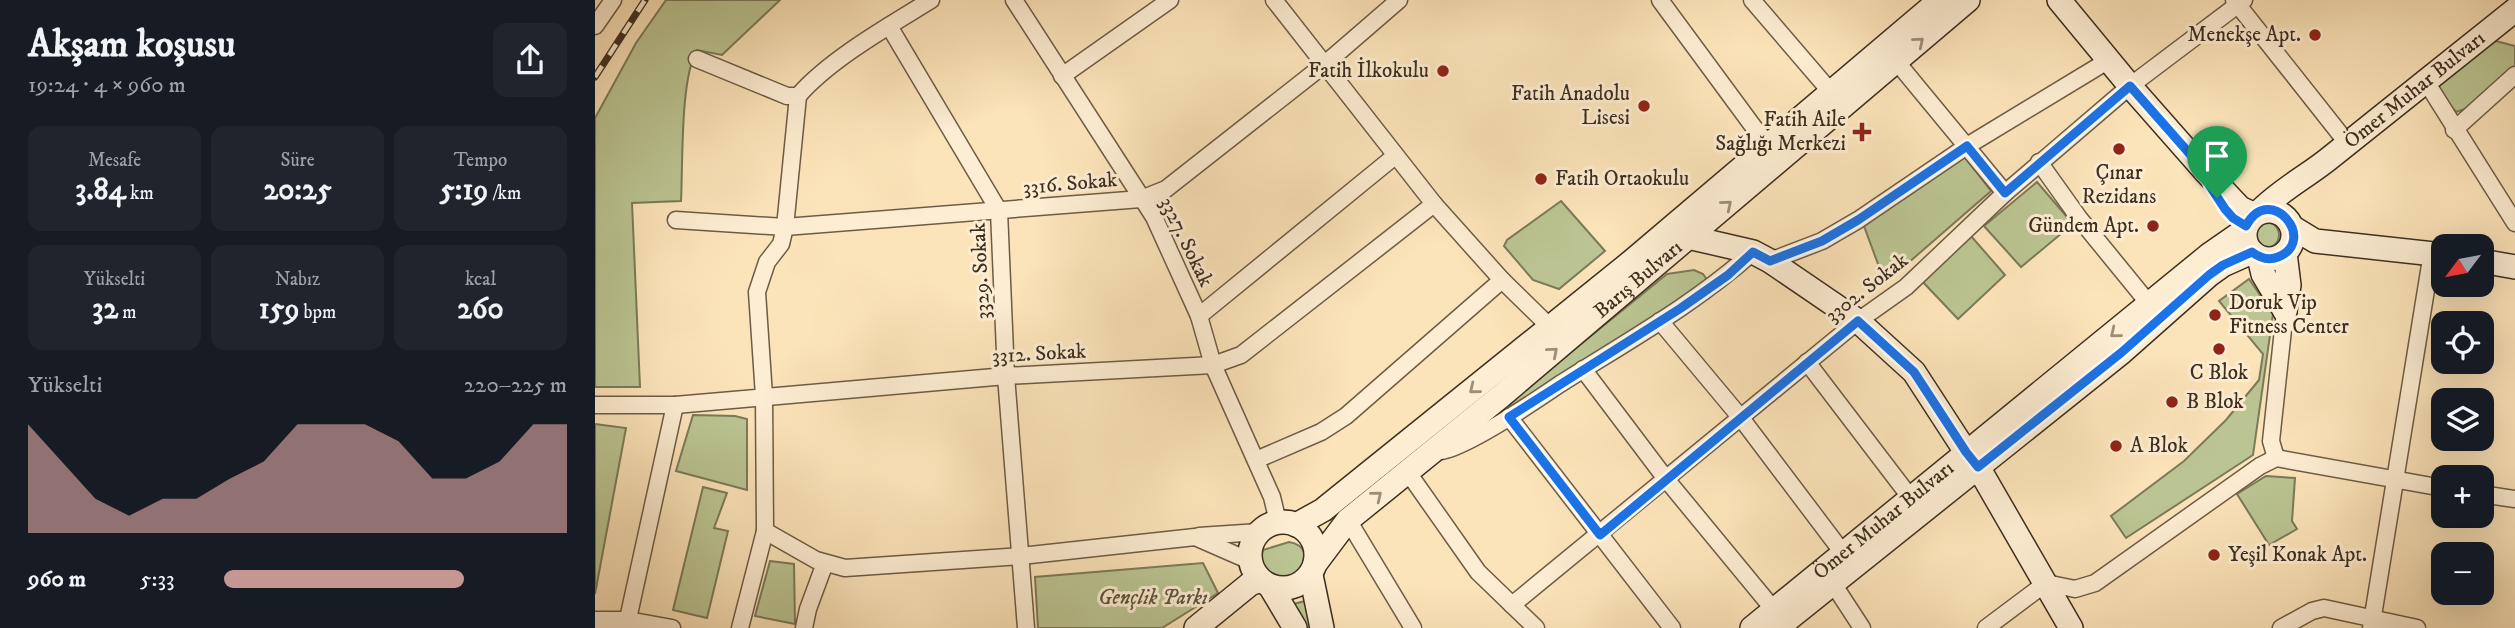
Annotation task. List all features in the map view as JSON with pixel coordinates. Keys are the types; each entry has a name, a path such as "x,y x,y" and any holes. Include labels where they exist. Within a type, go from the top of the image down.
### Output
{"main road":[{"name":"Barış Bulvarı","path":"1313,569 1348,520 1434,451 1968,0"},
{"path":"2059,0 2204,170 2210,186 2225,209 2253,232 2274,259 2315,241 2431,253"},
{"name":"Barış Bulvarı","path":"1277,526 1323,510 1551,328 1770,144 1932,2"},
{"name":"Ömer Muhar Bulvarı","path":"2313,172 2515,10"},
{"path":"2285,311 2289,285 2287,251 2292,243 2286,203 2288,197 2313,172"},
{"path":"2285,311 2263,274 2253,232 2271,199 2313,172"},
{"path":"2253,232 2275,211 2315,241"},
{"name":"Ömer Muhar Bulvarı","path":"1752,628 1776,619 1832,582 2150,304 2209,255 2253,232"},
{"name":"Ömer Muhar Bulvarı","path":"1776,619 1843,553 1910,498 1972,460 2122,352 2223,265 2253,232"},
{"path":"1688,237 1762,257 1858,321 1914,372 1972,460 2071,628"},
{"path":"2494,263 2515,267"},
{"path":"1295,628 1260,576 1253,540 1277,526 1311,537 1315,545 1313,569 1322,628"},
{"path":"1260,576 1281,589 1292,588 1303,583 1313,569"},
{"path":"1196,628 1260,576"}],"street":[{"path":"595,26 613,0"},
{"path":"740,628 765,531 764,396 757,292 767,262 781,244 785,228 798,96 810,82 931,0"},
{"name":"3327. Sokak","path":"1014,0 1154,217 1199,316 1213,365 1272,497 1277,526"},
{"path":"1062,76 1170,0"},
{"path":"1274,0 1434,204 1502,280 1551,328"},
{"name":"3316. Sokak","path":"676,220 785,228 1141,199 1166,188 1325,64 1399,0"},
{"path":"1660,0 1758,133 1770,144"},
{"path":"1752,0 1830,92"},
{"path":"2239,2 2348,144"},
{"name":"3302. Sokak","path":"1512,605 1807,362 1906,287 2039,162 2130,86 2239,2"},
{"name":"3329. Sokak","path":"889,26 999,211 1006,376 1026,628"},
{"path":"697,59 787,96 798,96"},
{"path":"1434,451 1445,451 1509,417 1728,275 1762,257 1822,241 1858,220 1967,146 2109,60"},
{"path":"1896,61 2005,193"},
{"path":"2454,130 2515,75"},
{"path":"2425,80 2515,223"},
{"path":"1199,316 1395,156"},
{"path":"2039,162 2079,218 2150,304"},
{"name":"3312. Sokak","path":"595,405 675,405 1006,376 1213,365 1241,355 1434,204"},
{"path":"1256,460 1321,432 1346,416 1502,280"},
{"path":"2371,623 2431,291"},
{"path":"2276,458 2271,441 2285,311"},
{"path":"1660,321 1741,418 1843,553"},
{"path":"1807,362 1910,498"},
{"path":"1583,369 1666,480 1776,619"},
{"path":"627,624 675,405"},
{"path":"1509,417 1672,628"},
{"path":"1986,628 2046,583 2075,589 2095,583 2260,466 2276,458 2431,486"},
{"path":"1408,471 1478,572 1536,628"},
{"path":"2494,495 2514,496"},
{"path":"1348,520 1413,628"},
{"path":"765,531 816,560 845,568 1021,556 1277,526"},
{"path":"1195,537 1260,576"},
{"path":"804,628 825,563"},
{"path":"1832,582 1863,628"},
{"path":"2281,628 2312,611 2324,608 2371,623 2417,628"},
{"path":"808,609 816,628"},
{"path":"595,620 671,628"}],"green space":[{"path":"666,0 780,0 722,55 697,50 685,101 681,201 632,203 640,387 595,387 595,118 636,43"},
{"path":"2496,41 2515,46 2515,66 2465,109 2456,112 2442,96 2435,82 2479,47"},
{"path":"1963,155 1991,191 1885,283 1864,226"},
{"path":"2037,182 2073,224 2021,267 1984,226"},
{"path":"1561,201 1605,251 1559,289 1533,280 1504,246 1507,240"},
{"path":"2266,222 2275,226 2279,235 2275,244 2266,248 2257,244 2253,235 2257,226"},
{"path":"1971,236 2005,275 1958,319 1920,279"},
{"path":"1694,270 1703,274 1708,281 1485,427 1483,424 1667,274"},
{"path":"2249,279 2273,314 2253,455 2126,538 2111,516 2184,461 2226,420 2259,380 2263,354 2219,301"},
{"path":"693,415 735,416 747,419 747,490 676,471"},
{"path":"595,424 626,428 595,594"},
{"path":"2266,476 2295,478 2292,521 2297,529 2269,545 2237,494"},
{"path":"703,487 727,493 714,528 728,531 707,618 673,610"},
{"path":"1289,542 1299,546 1305,553 1305,562 1296,579 1288,583 1278,583 1263,570 1263,550"},
{"path":"770,561 794,564 795,624 755,616"},
{"name":"Gençlik Parkı","path":"1203,563 1218,593 1162,628 1038,628 1035,577"},
{"path":"1305,601 1316,628 1301,628 1290,605"}],"railway":[{"path":"595,77 645,0"}],"place":[{"name":"Menekşe Apt.","path":"2315,35"},
{"name":"Fatih İlkokulu","path":"1443,71"},
{"name":"Fatih Anadolu Lisesi","path":"1644,106"},
{"name":"Fatih Aile Sağlığı Merkezi","path":"1862,132"},
{"name":"Çınar Rezidans","path":"2119,149"},
{"name":"Fatih Ortaokulu","path":"1541,179"},
{"name":"Gündem Apt.","path":"2153,226"},
{"name":"Doruk Vip Fitness Center","path":"2215,315"},
{"name":"C Blok","path":"2219,349"},
{"name":"B Blok","path":"2172,402"},
{"name":"A Blok","path":"2116,446"},
{"name":"Yeşil Konak Apt.","path":"2214,555"}],"route":[{"path":"2130,86 2204,170 2217,198 2233,218 2246,226 2259,212 2267,210 2282,214 2288,219 2294,235 2288,250 2274,259 2259,257 2252,252 2223,265 2122,352 1978,467 1914,372 1858,321 1600,535 1509,417 1681,308 1728,275 1753,252 1770,261 1822,241 1858,220 1967,146 2005,193 2130,86"}]}
